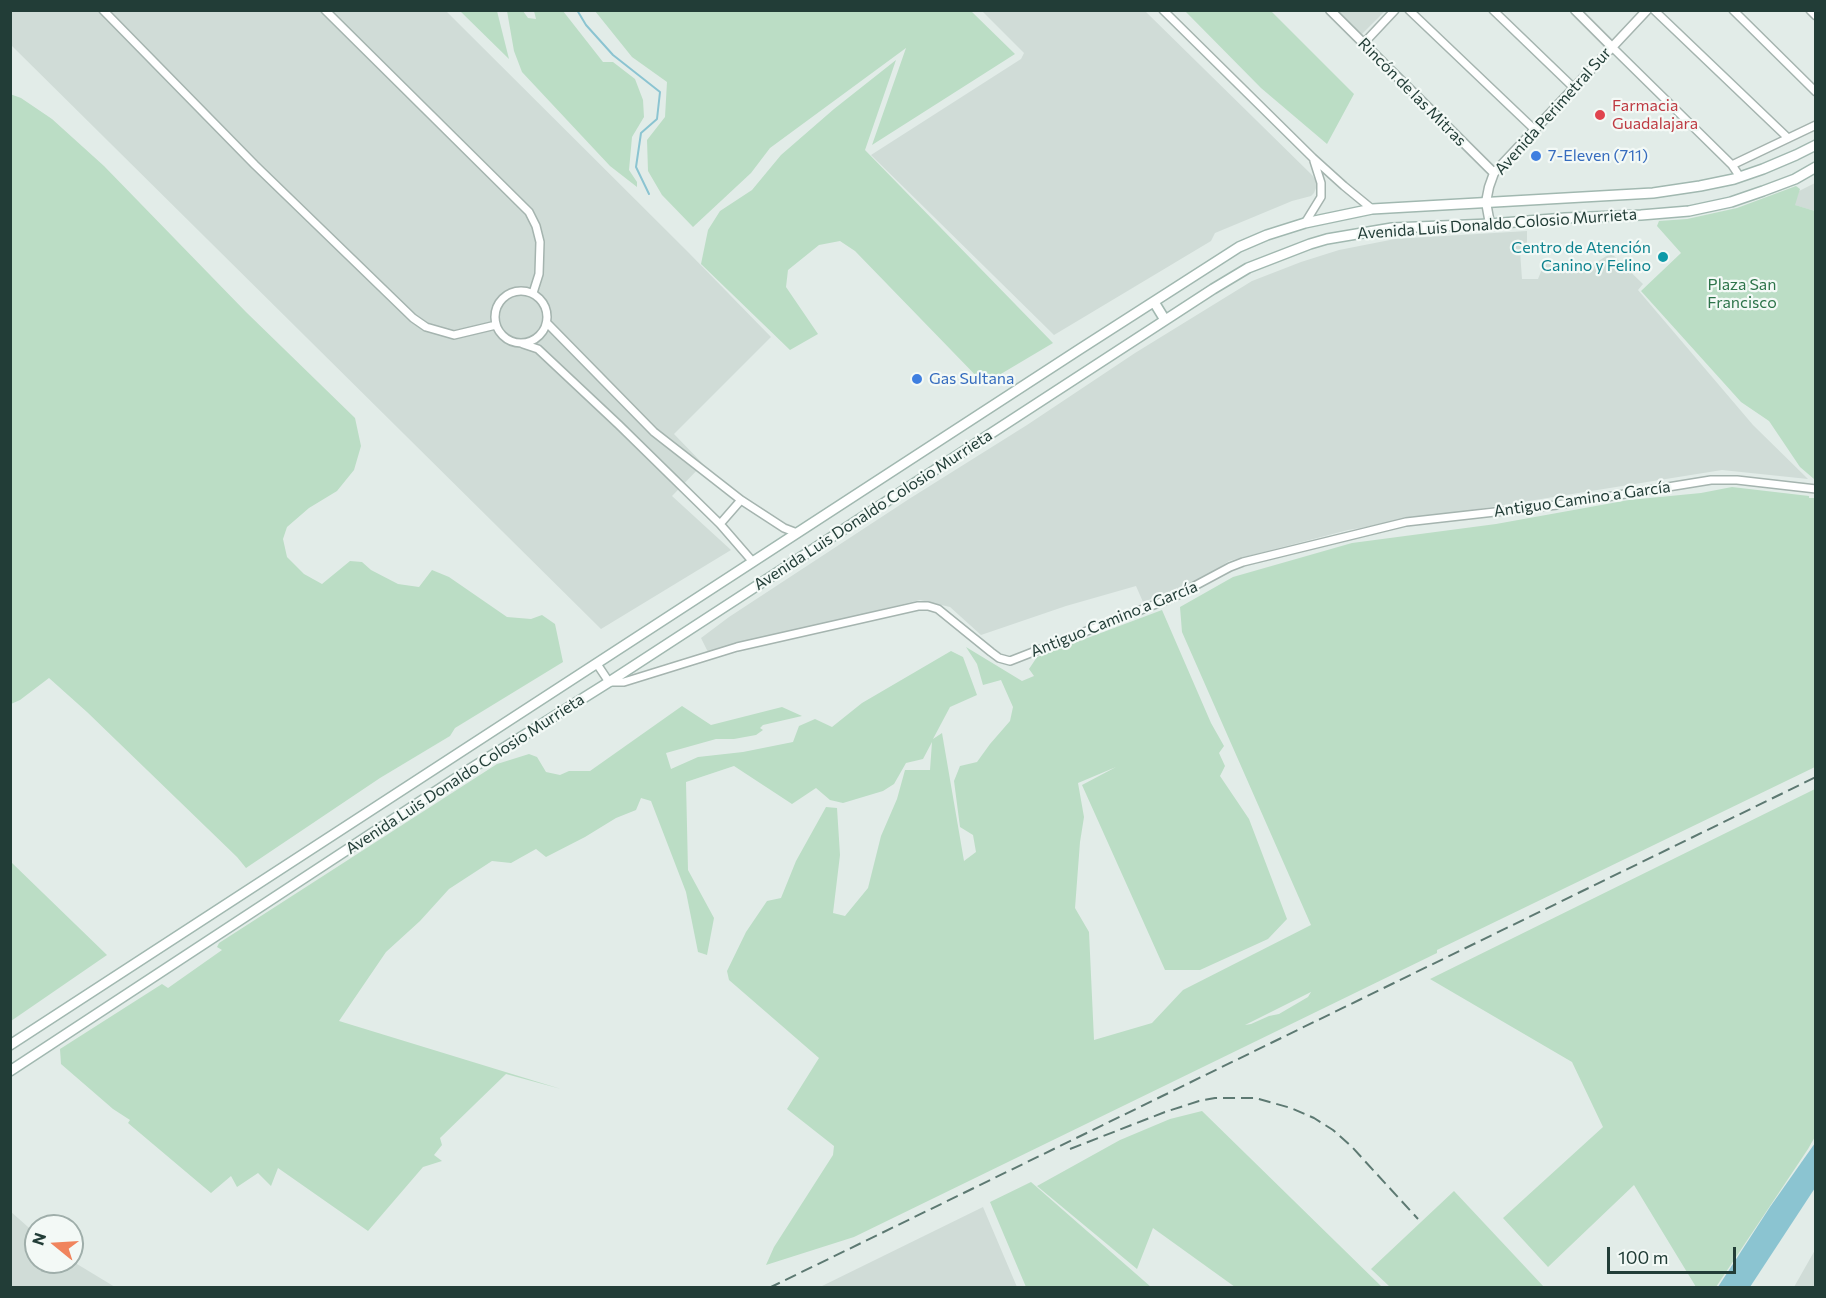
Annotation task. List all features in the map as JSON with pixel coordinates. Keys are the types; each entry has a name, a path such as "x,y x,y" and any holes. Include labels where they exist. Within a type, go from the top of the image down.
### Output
{"main road":[{"name":"Avenida Luis Donaldo Colosio Murrieta","path":"10,1045 1239,248 1268,235 1305,223 1372,209 1653,193 1700,186 1763,170 1815,144"},
{"path":"1796,155 1803,156 1815,152"},
{"name":"Avenida Luis Donaldo Colosio Murrieta","path":"10,1071 467,771 609,682 1248,268 1318,241 1347,234 1392,228 1689,211 1731,202 1763,191 1795,179 1815,167"},
{"path":"1154,302 1165,320"}],"street":[{"path":"103,10 255,165 413,318 426,327 454,335 496,326"},
{"path":"325,10 529,212 540,242 539,274 532,293"},
{"path":"1163,10 1313,158 1372,209"},
{"name":"Rincón de las Mitras","path":"1330,10 1494,173"},
{"path":"1364,43 1395,10"},
{"path":"1409,10 1535,130"},
{"path":"1493,10 1575,89"},
{"path":"1575,10 1732,165 1740,177"},
{"name":"Avenida Perimetral Sur","path":"1490,224 1486,202 1494,173 1647,10"},
{"path":"1654,10 1788,138"},
{"path":"1733,10 1815,92"},
{"path":"1810,10 1815,16"},
{"path":"1732,165 1815,125"},
{"path":"1305,223 1321,197 1321,183 1313,158"},
{"path":"523,344 538,337 547,323 547,314 540,298 532,293 515,291 500,300 496,308 494,317 500,333 506,339 538,349 720,524 753,562"},
{"path":"547,323 654,432 741,500 784,528 797,533"},
{"name":"Antiguo Camino a García","path":"609,682 624,682 738,647 918,606 938,609 999,658 1010,661 1174,597 1242,562 1406,522 1557,505 1711,480 1737,480 1815,489"},
{"path":"720,524 741,500"},
{"path":"597,664 609,682"}],"shaded area":[{"path":"10,11 446,11 771,337 674,434 703,464 672,496 731,550 601,629 11,45"},
{"path":"982,11 1145,11 1312,175 1318,183 1314,193 1215,233 1211,241 1054,335 871,155 1021,59 1024,53"},
{"path":"1337,11 1385,11 1362,34"},
{"path":"1815,183 1815,211 1794,205 1799,191"},
{"path":"1527,231 1527,250 1520,251 1522,279 1538,279 1546,259 1583,271 1611,253 1643,284 1638,290 1753,425 1808,479 1722,470 1348,530 1229,561 1201,580 1143,602 1136,586 1066,606 981,635 950,607 920,600 708,652 701,638 729,617 1135,353 1252,281 1339,250 1395,239"},
{"path":"983,1207 1017,1287 822,1287 822,1286"},
{"path":"10,1211 24,1223 24,1274 84,1274 84,1268 115,1287 11,1287"},
{"path":"1815,1250 1815,1287 1794,1287"}],"green space":[{"path":"460,11 497,11 509,59"},
{"path":"507,11 523,11 528,18 536,19 534,11 563,11 603,62 613,62 635,79 643,100 644,117 632,137 629,170 637,182 637,187 610,166 522,72 514,51"},
{"path":"595,11 971,11 1015,54 872,145 906,48 770,148 751,173 693,227 662,195 648,171 647,140 665,117 667,82 632,57"},
{"path":"1185,11 1271,11 1354,94 1327,144 1261,88"},
{"path":"896,60 865,150 1053,343 984,384 855,251 840,241 819,245 788,270 786,287 818,334 790,350 701,264 708,230 720,211 752,190 781,155"},
{"path":"10,94 21,98 52,119 104,166 246,312 355,418 361,446 354,470 337,491 309,508 287,527 283,539 287,557 304,574 322,584 350,561 362,562 371,570 398,584 419,587 432,570 449,577 507,617 531,619 542,615 555,624 563,662 455,728 450,736 380,778 246,868 87,712 49,678 11,704"},
{"name":"Plaza San Francisco","path":"1796,186 1800,189 1795,205 1815,211 1816,475 1814,479 1800,467 1769,421 1741,402 1641,291 1681,253 1657,226 1659,221 1687,219 1737,208"},
{"path":"1732,487 1815,498 1815,767 854,1237 766,1265 774,1247 833,1155 834,1146 787,1109 819,1058 729,980 727,971 746,932 767,901 781,898 796,861 826,807 837,808 840,855 833,913 845,916 868,888 881,836 897,799 905,770 930,770 932,742 923,759 906,763 894,784 883,791 843,803 830,800 816,788 792,804 734,766 686,782 688,870 714,918 707,955 698,952 686,892 651,801 641,798 636,810 616,818 546,857 536,849 511,863 492,861 449,889 420,921 386,952 339,1021 561,1089 506,1074 440,1138 442,1145 434,1155 442,1161 423,1167 368,1231 278,1168 271,1186 258,1173 237,1187 231,1176 211,1193 128,1123 130,1120 113,1109 61,1064 60,1049 162,984 168,988 222,950 217,947 219,943 497,764 529,754 537,757 546,772 560,775 569,771 590,771 682,706 711,725 782,707 802,716 763,725 760,728 763,730 756,735 716,739 666,753 671,769 698,757 743,752 793,742 799,726 815,719 832,727 862,703 951,651 963,657 977,695 950,707 933,739 942,733 964,861 976,852 973,835 960,827 954,781 960,766 977,762 1010,721 1013,707 1001,680 983,685 977,664 966,647 1022,681 1034,676 1029,669 1037,657 1162,610 1211,723 1224,746 1219,753 1225,766 1220,776 1249,819 1287,919 1268,939 1200,970 1165,970 1082,785 1116,767 1078,783 1084,817 1075,908 1089,932 1094,1040 1152,1023 1183,990 1311,925 1182,632 1180,607 1233,577 1352,543 1496,524 1629,500 1701,493","holes":["1311,992 1308,997 1279,1014 1245,1025"]},
{"path":"1815,789 1816,1135 1716,1287 1696,1287 1634,1185 1548,1267 1503,1218 1603,1127 1572,1062 1430,979"},
{"path":"11,862 107,955 10,1021"},
{"path":"1202,1111 1382,1287 1235,1287 1153,1228 1137,1269 1037,1186 1120,1140 1170,1119"},
{"path":"1031,1182 1151,1287 1026,1287 990,1202"},
{"path":"1454,1191 1544,1287 1390,1287 1371,1269"}],"water":[{"path":"1815,1143 1815,1188 1750,1287 1718,1287 1770,1207"}],"waterway":[{"path":"577,10 586,25 613,55 660,92 657,119 641,133 636,167 649,194"}],"railway":[{"path":"769,1288 1816,777"},
{"path":"1070,1149 1199,1101 1215,1098 1255,1098 1291,1108 1314,1118 1333,1130 1352,1147 1418,1219"}],"place":[{"name":"Farmacia Guadalajara","path":"1600,115"},
{"name":"7-Eleven (711)","path":"1536,156"},
{"name":"Centro de Atención Canino y Felino","path":"1663,257"},
{"name":"Gas Sultana","path":"917,379"}]}
